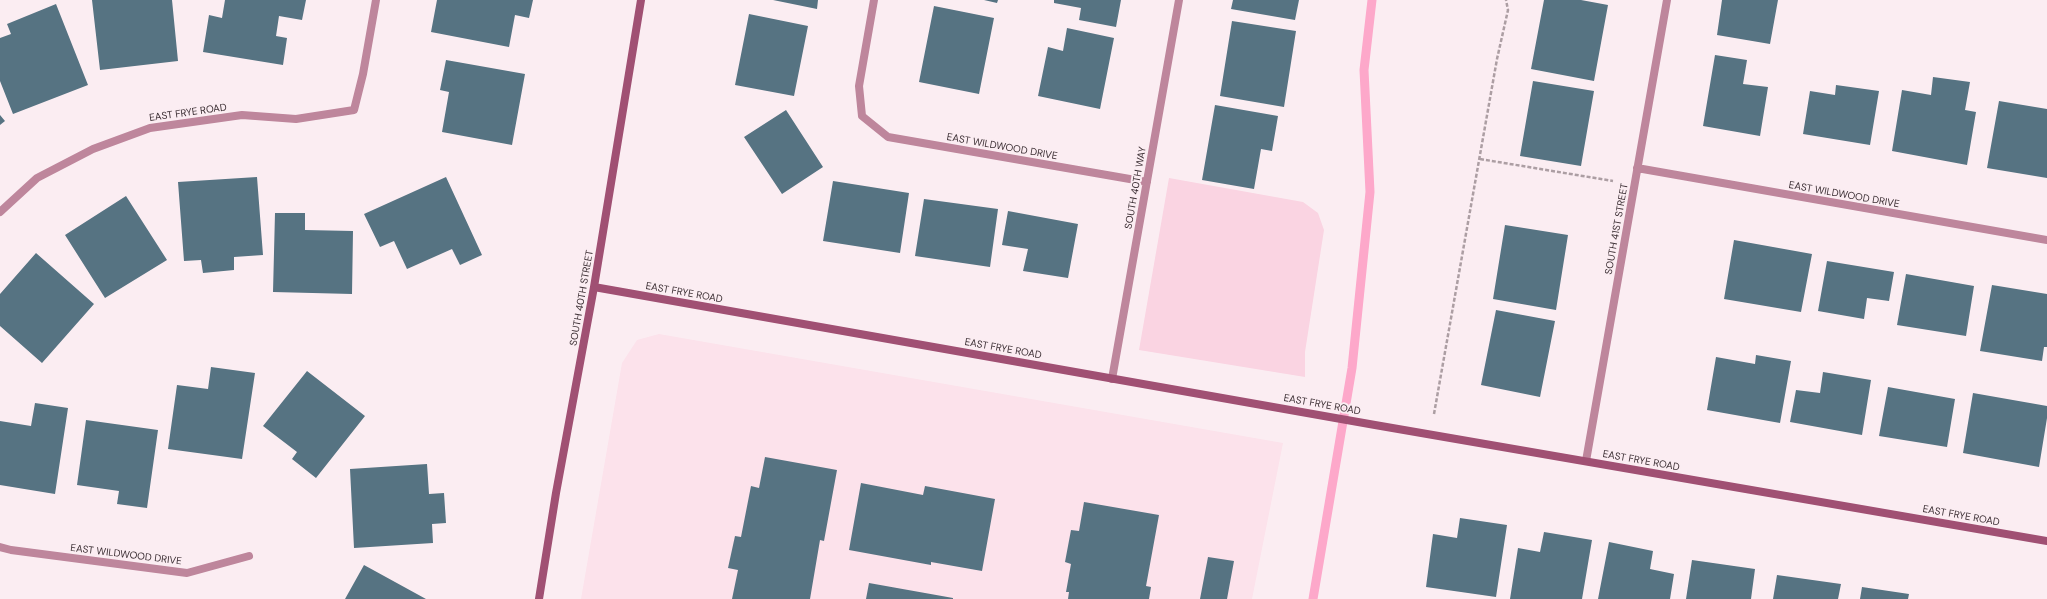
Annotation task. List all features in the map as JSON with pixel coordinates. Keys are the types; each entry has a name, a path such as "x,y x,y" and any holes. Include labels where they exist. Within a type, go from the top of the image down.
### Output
{"street":[{"name":"EAST FRYE ROAD","path":"0,212 37,178 93,149 150,128 242,115 296,119 354,110 363,74 376,0"},
{"name":"SOUTH 40TH STREET","path":"539,599 556,492 594,287 641,0"},
{"name":"EAST WILDWOOD DRIVE","path":"874,0 859,86 862,116 888,137 1147,182"},
{"name":"SOUTH 40TH WAY","path":"1112,379 1179,0"},
{"name":"SOUTH 41ST STREET","path":"1586,461 1667,0"},
{"name":"EAST WILDWOOD DRIVE","path":"1637,168 2047,240"},
{"name":"EAST FRYE ROAD","path":"594,287 1306,413 2047,540"},
{"name":"EAST WILDWOOD DRIVE","path":"0,547 11,550 187,573 249,556"}],"path":[{"path":"1431,434 1508,10 1506,0"},
{"path":"1480,159 1635,185"}],"shaded area":[{"path":"1169,178 1303,202 1318,213 1324,230 1305,352 1305,377 1139,350"},
{"path":"659,334 1283,443 1252,599 581,599 622,363 637,340"}],"building":[{"path":"92,0 172,0 178,61 100,70"},
{"path":"225,0 306,0 302,20 279,16 276,36 287,38 283,65 203,52 209,15 222,18"},
{"path":"437,0 533,0 529,18 515,15 509,47 431,32"},
{"path":"773,0 818,0 817,9"},
{"path":"984,0 998,0 997,3"},
{"path":"1054,0 1121,0 1116,27 1079,20 1081,8 1054,3"},
{"path":"1233,0 1299,0 1295,20 1231,9"},
{"path":"1544,0 1581,0 1608,5 1594,81 1531,69"},
{"path":"1722,0 1778,0 1770,44 1717,35"},
{"path":"56,4 88,85 13,114 0,81 0,38 11,34 7,24"},
{"path":"934,6 994,18 979,94 919,82"},
{"path":"749,14 808,26 794,96 735,85"},
{"path":"1232,21 1296,31 1284,107 1220,96"},
{"path":"1067,28 1114,38 1100,109 1038,96 1048,47 1063,51"},
{"path":"1715,55 1747,60 1743,84 1768,87 1760,136 1703,126"},
{"path":"446,60 525,74 512,145 442,132 449,92 440,90"},
{"path":"1933,77 1970,82 1965,110 1976,112 1967,165 1892,151 1902,90 1931,95"},
{"path":"1533,81 1594,91 1581,166 1520,156"},
{"path":"1836,85 1879,91 1870,145 1803,134 1810,91 1835,95"},
{"path":"1999,101 2047,109 2047,178 1987,168"},
{"path":"1215,105 1278,116 1272,151 1261,149 1254,189 1202,180"},
{"path":"786,110 823,167 782,194 744,137"},
{"path":"0,115 5,121 0,125"},
{"path":"257,177 263,255 234,257 234,270 203,273 201,260 184,261 178,182"},
{"path":"446,177 482,255 460,265 452,249 407,269 394,241 380,247 364,214"},
{"path":"833,181 909,193 900,253 823,241"},
{"path":"126,196 167,260 105,298 65,235"},
{"path":"924,199 998,209 990,267 915,256"},
{"path":"1008,211 1078,224 1068,278 1023,271 1028,249 1002,245"},
{"path":"275,213 305,213 305,230 353,231 352,294 273,292"},
{"path":"1505,225 1568,235 1556,310 1493,299"},
{"path":"1734,240 1812,254 1801,312 1724,299"},
{"path":"36,253 94,304 42,363 0,326 0,294"},
{"path":"1827,261 1894,272 1889,301 1867,298 1864,319 1818,311"},
{"path":"1906,274 1974,286 1966,336 1897,325"},
{"path":"1992,285 2047,294 2047,347 2044,347 2042,361 1980,351"},
{"path":"1496,310 1555,321 1540,397 1481,385"},
{"path":"1756,355 1791,361 1780,423 1707,410 1716,357 1755,364"},
{"path":"211,367 255,373 242,459 168,449 177,385 208,389"},
{"path":"307,371 365,416 316,478 292,459 297,452 263,426"},
{"path":"1823,372 1871,380 1862,435 1790,422 1796,390 1820,393"},
{"path":"1888,387 1955,399 1947,447 1879,436"},
{"path":"1973,393 2047,406 2047,418 2039,467 1963,453"},
{"path":"35,403 68,408 55,494 0,485 0,421 31,426"},
{"path":"86,420 158,430 147,508 117,504 119,491 77,485"},
{"path":"765,457 837,470 824,541 820,540 810,599 732,599 738,570 728,568 735,536 741,537 751,486 759,488"},
{"path":"427,464 429,494 444,493 446,523 432,524 433,543 354,548 350,469"},
{"path":"861,483 923,495 925,486 995,499 982,571 931,562 931,565 849,550"},
{"path":"1084,502 1159,515 1146,586 1151,587 1149,599 1068,599 1069,592 1066,592 1071,564 1065,562 1071,530 1079,531"},
{"path":"1460,518 1507,525 1496,597 1426,587 1433,534 1457,538"},
{"path":"1544,532 1592,540 1582,599 1510,599 1518,548 1540,552"},
{"path":"1609,542 1653,551 1650,569 1674,574 1670,599 1598,599"},
{"path":"1208,557 1234,561 1227,599 1200,599"},
{"path":"1692,560 1755,569 1751,599 1686,599"},
{"path":"364,565 426,599 345,599"},
{"path":"1777,575 1841,584 1838,599 1773,599"},
{"path":"869,583 953,598 953,599 866,599"},
{"path":"1862,587 1909,594 1908,599 1860,599"}],"waterway":[{"path":"1313,599 1352,368 1370,192 1364,70 1372,0"}]}
